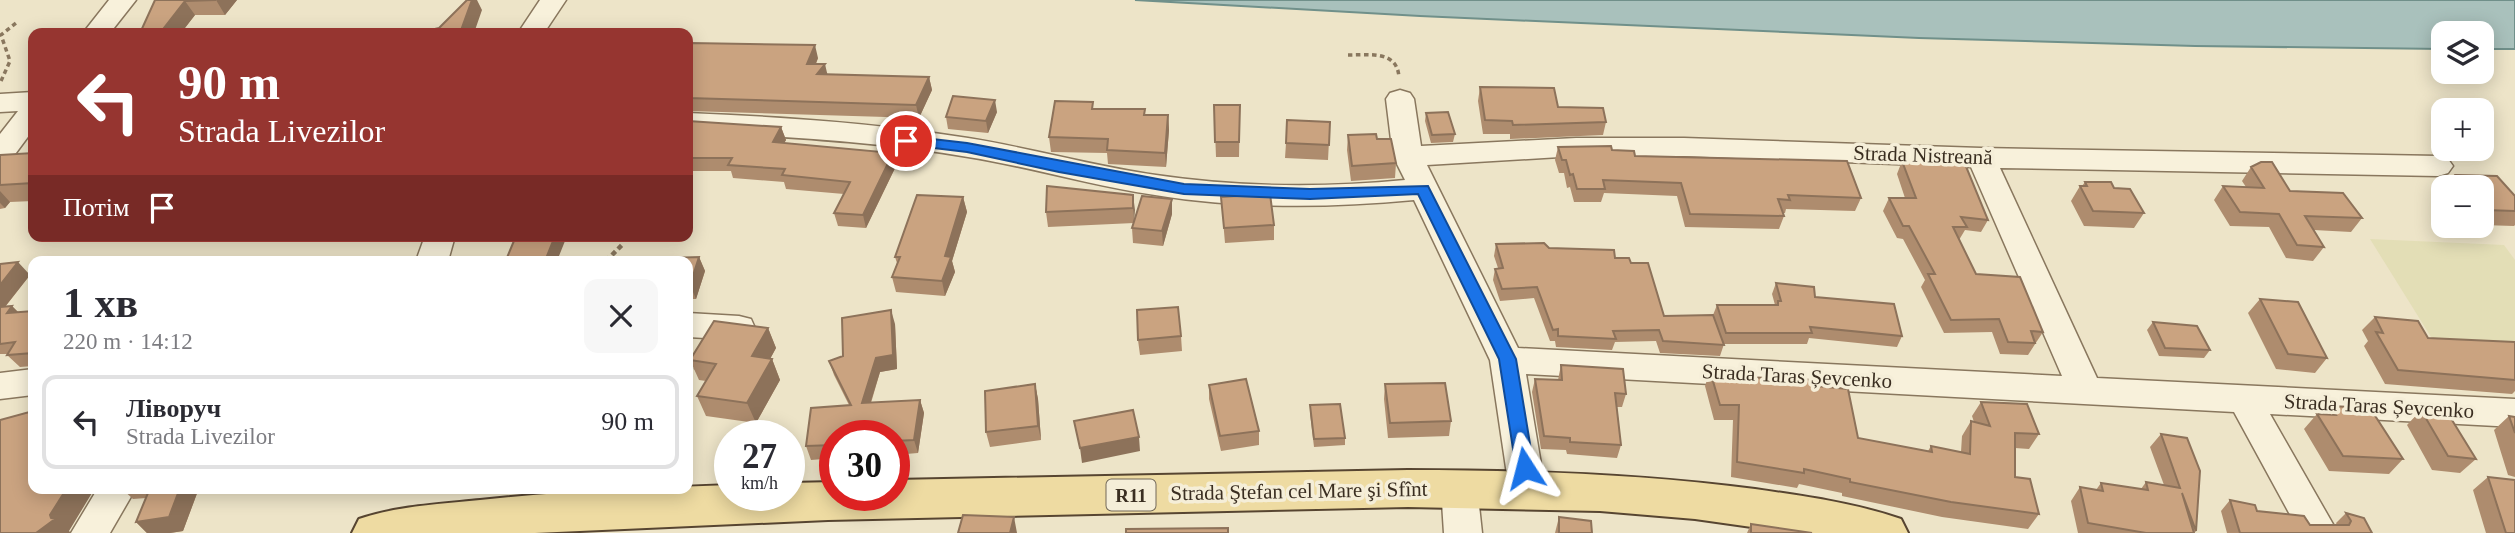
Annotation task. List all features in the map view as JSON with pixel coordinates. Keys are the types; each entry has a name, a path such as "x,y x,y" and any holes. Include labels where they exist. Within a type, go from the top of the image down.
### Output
{"main road":[{"name":"Strada Ştefan cel Mare şi Sfînt","path":"375,533 481,518 590,509 887,498 1459,486 1644,496 1748,507 1885,533"}],"street":[{"path":"100,28 123,0"},
{"path":"534,28 553,0"},
{"path":"1400,99 1408,156 1507,359 1527,488"},
{"path":"0,103 28,101"},
{"path":"0,154 28,118"},
{"path":"693,122 759,125 967,147 1059,167 1184,189 1310,194 1423,189"},
{"name":"Strada Nistreană","path":"1408,156 1576,147 1685,147 1981,158 2438,166"},
{"path":"1981,158 2086,391"},
{"path":"693,325 739,328"},
{"name":"Strada Taras Șevcenko","path":"1507,359 2515,412"},
{"path":"0,386 28,383"},
{"name":"Strada Taras Șevcenko","path":"2244,399 2319,533"},
{"path":"1459,486 1464,533"},
{"path":"90,533 114,494"}],"path":[{"path":"0,83 10,61 1,35 16,23"},
{"path":"1348,55 1377,55 1394,61 1398,66 1400,99"},
{"path":"611,256 623,244"},
{"path":"693,368 706,369"}],"shaded area":[{"path":"2370,239 2504,245 2515,260 2515,353 2441,353"}],"water":[{"path":"1135,0 2515,0 2515,49 2494,49 2494,21 2431,21 2431,49 2195,46 1919,38 1420,16"}],"building":[{"path":"155,0 216,0 185,1 164,28 142,28"},
{"path":"467,0 472,0 462,28 439,28"},
{"path":"693,43 815,45 807,64 825,64 817,74 929,77 916,105 693,98"},
{"path":"1480,87 1554,88 1558,107 1603,108 1606,122 1513,125 1512,121 1485,120"},
{"path":"953,96 995,100 986,121 946,117"},
{"path":"1055,101 1093,102 1092,109 1145,109 1144,115 1168,115 1165,153 1107,150 1108,139 1049,137"},
{"path":"1214,105 1240,105 1239,142 1215,142"},
{"path":"1448,112 1455,134 1432,135 1426,113"},
{"path":"1287,120 1330,122 1329,145 1286,143"},
{"path":"693,121 781,127 773,142 893,153 863,215 834,213 850,182 782,175 785,169 728,165 732,158 693,158"},
{"path":"1376,134 1377,139 1391,139 1396,163 1352,166 1348,135"},
{"path":"1611,146 1612,150 1634,151 1635,156 1847,161 1861,198 1788,195 1790,200 1778,199 1784,216 1690,214 1681,183 1603,180 1605,189 1577,189 1573,174 1570,175 1566,160 1562,160 1558,147"},
{"path":"28,153 28,183 0,185 0,155"},
{"path":"1902,161 1965,164 1988,220 1961,217 1967,227 1953,227 1976,274 2020,277 2043,332 2031,331 2035,343 2008,342 1999,319 1951,320 1928,274 1935,274 1909,226 1903,226 1889,198 1916,198"},
{"path":"2261,162 2272,162 2290,191 2343,193 2362,218 2305,216 2324,247 2297,245 2279,214 2240,212 2223,186 2264,188 2251,167"},
{"path":"2494,176 2515,196 2515,211 2494,210"},
{"path":"2085,182 2111,182 2114,188 2130,189 2144,213 2093,211 2080,186 2087,186"},
{"path":"1047,186 1133,195 1133,208 1046,212"},
{"path":"1270,194 1274,225 1224,228 1221,197"},
{"path":"917,195 963,197 945,256 951,257 942,281 892,277 900,257 895,257"},
{"path":"1142,196 1172,199 1162,231 1132,228"},
{"path":"514,242 553,242 547,256 508,256"},
{"path":"1544,243 1549,248 1614,250 1615,258 1629,258 1631,263 1648,263 1664,316 1713,315 1724,345 1663,341 1659,330 1613,331 1616,339 1558,336 1558,329 1553,330 1537,287 1502,289 1495,269 1503,268 1496,244"},
{"path":"693,257 699,257 693,276"},
{"path":"18,262 0,285 0,264"},
{"path":"1776,283 1814,287 1815,297 1894,304 1902,336 1810,327 1812,333 1726,333 1717,305 1778,305 1778,301 1781,301"},
{"path":"2260,299 2298,302 2327,358 2288,354"},
{"path":"12,306 7,313 28,311 28,353 7,355 15,342 0,344 0,307"},
{"path":"1178,307 1181,336 1138,340 1137,310"},
{"path":"891,310 893,355 876,358 862,403 920,400 914,440 910,440 910,420 819,420 819,446 806,446 811,408 851,405 829,361 843,356 842,318"},
{"path":"2375,317 2418,321 2428,338 2515,342 2515,380 2398,370 2376,332 2383,333"},
{"path":"714,321 768,328 752,356 772,359 747,403 697,396 716,364 693,360 693,355"},
{"path":"2153,322 2197,326 2210,350 2165,348"},
{"path":"1561,365 1623,369 1626,394 1615,393 1621,445 1570,442 1570,438 1544,436 1535,379 1562,380"},
{"path":"1710,371 1738,373 1745,377 1816,380 1817,386 1848,389 1858,438 1932,452 1931,446 1970,454 1971,421 1990,426 1981,402 2027,404 2039,434 2015,433 2015,477 2030,479 2039,514 1951,502 1850,482 1850,479 1804,469 1804,473 1737,462 1739,405 1720,405"},
{"path":"1246,379 1259,431 1220,436 1209,385"},
{"path":"1445,383 1451,421 1390,423 1385,384"},
{"path":"1035,384 1038,426 986,432 985,391"},
{"path":"1340,404 1345,438 1314,439 1310,405"},
{"path":"2331,406 2370,408 2403,459 2343,456 2317,414 2336,415"},
{"path":"1133,410 1139,437 1080,448 1074,421"},
{"path":"2421,410 2447,412 2476,459 2448,456"},
{"path":"28,412 28,494 63,494 50,515 55,519 36,533 0,533 0,420"},
{"path":"2509,416 2515,417 2515,433"},
{"path":"2161,434 2187,438 2200,471 2196,531 2182,493 2194,533 2146,533 2088,523 2080,487 2103,491 2101,483 2148,490 2146,482 2180,488"},
{"path":"2488,477 2515,480 2515,533 2506,533"},
{"path":"148,494 178,494 169,517 136,522"},
{"path":"2230,500 2255,505 2257,511 2304,516 2310,525 2349,525 2351,521 2346,513 2364,518 2372,533 2240,533"},
{"path":"963,515 1014,517 1010,533 958,533"},
{"path":"1559,517 1591,521 1592,533 1559,533"},
{"path":"1751,524 1812,533 1751,533"},
{"path":"1228,528 1228,533 1126,533 1126,529"}],"route":[{"path":"906,141 967,147 1059,167 1184,189 1310,194 1423,189 1507,359 1525,468"}]}
